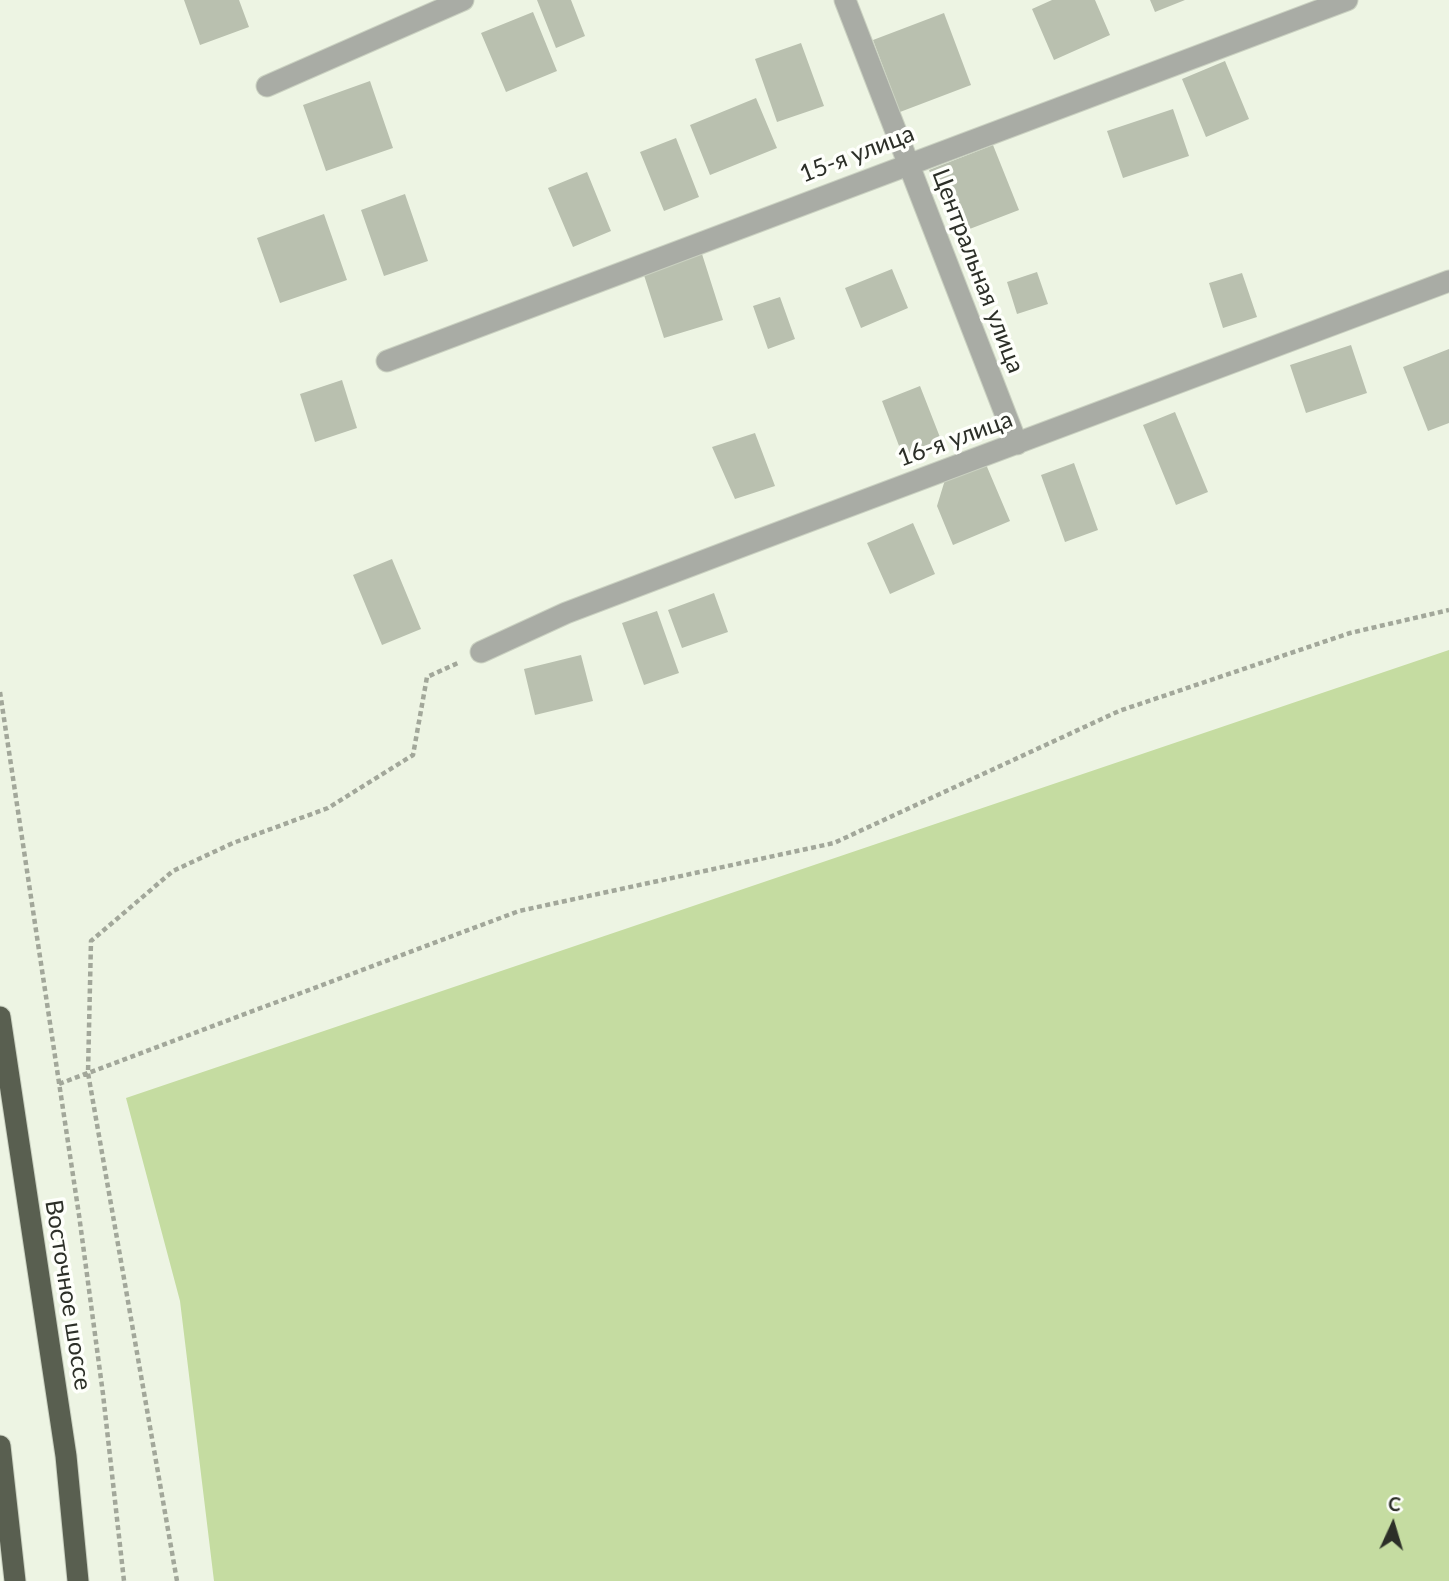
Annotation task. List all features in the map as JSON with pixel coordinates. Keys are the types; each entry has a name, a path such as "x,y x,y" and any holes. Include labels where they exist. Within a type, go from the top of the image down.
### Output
{"highway":[{"name":"Восточное шоссе","path":"0,1017 66,1456 78,1581"},
{"path":"0,1446 15,1581"}],"street":[{"path":"267,86 463,0"},
{"name":"Центральная улица","path":"845,0 1017,444"},
{"name":"15-я улица","path":"387,360 1348,0"},
{"name":"16-я улица","path":"481,652 566,613 1449,281"}],"path":[{"path":"59,1084 519,911 834,843 1119,710 1350,633 1449,610"},
{"path":"177,1581 88,1073 91,941 173,871 233,843 328,808 413,755 427,677 481,652"},
{"path":"0,692 103,1394 124,1581"}],"green space":[{"path":"1449,650 1449,1581 214,1581 180,1301 126,1098"}],"building":[{"path":"184,0 239,0 249,27 200,45"},
{"path":"537,0 571,0 585,36 556,48"},
{"path":"1052,0 1095,0 1110,35 1054,60 1032,9"},
{"path":"1150,0 1185,0 1155,12"},
{"path":"533,12 557,71 506,92 481,33"},
{"path":"944,13 971,85 900,112 873,40"},
{"path":"801,43 824,106 777,122 755,59"},
{"path":"1225,61 1249,119 1206,137 1182,79"},
{"path":"370,81 393,148 326,171 303,105"},
{"path":"756,98 777,148 710,175 690,125"},
{"path":"1173,109 1189,156 1123,178 1107,131"},
{"path":"676,138 699,197 664,211 640,152"},
{"path":"993,145 1019,210 954,235 929,170"},
{"path":"587,172 611,231 573,247 548,188"},
{"path":"405,194 428,261 384,276 361,210"},
{"path":"324,214 347,280 280,303 257,238"},
{"path":"702,254 723,320 664,338 643,272"},
{"path":"892,269 908,308 861,328 845,288"},
{"path":"1037,272 1048,304 1017,314 1007,282"},
{"path":"1242,273 1257,317 1223,328 1209,283"},
{"path":"780,297 795,339 768,349 753,306"},
{"path":"1351,345 1367,393 1306,413 1290,365"},
{"path":"1449,349 1449,423 1428,431 1403,367"},
{"path":"342,380 357,428 315,442 300,394"},
{"path":"920,386 943,445 904,459 882,401"},
{"path":"1175,412 1208,492 1176,505 1143,425"},
{"path":"755,433 775,486 735,499 712,447"},
{"path":"982,455 1010,521 953,545 937,506 948,470"},
{"path":"1074,463 1098,530 1065,542 1041,475"},
{"path":"913,523 935,574 890,594 867,543"},
{"path":"392,559 421,629 382,645 353,575"},
{"path":"714,593 728,632 682,648 668,610"},
{"path":"657,611 679,673 644,685 622,623"},
{"path":"581,655 593,701 535,715 524,669"}]}
